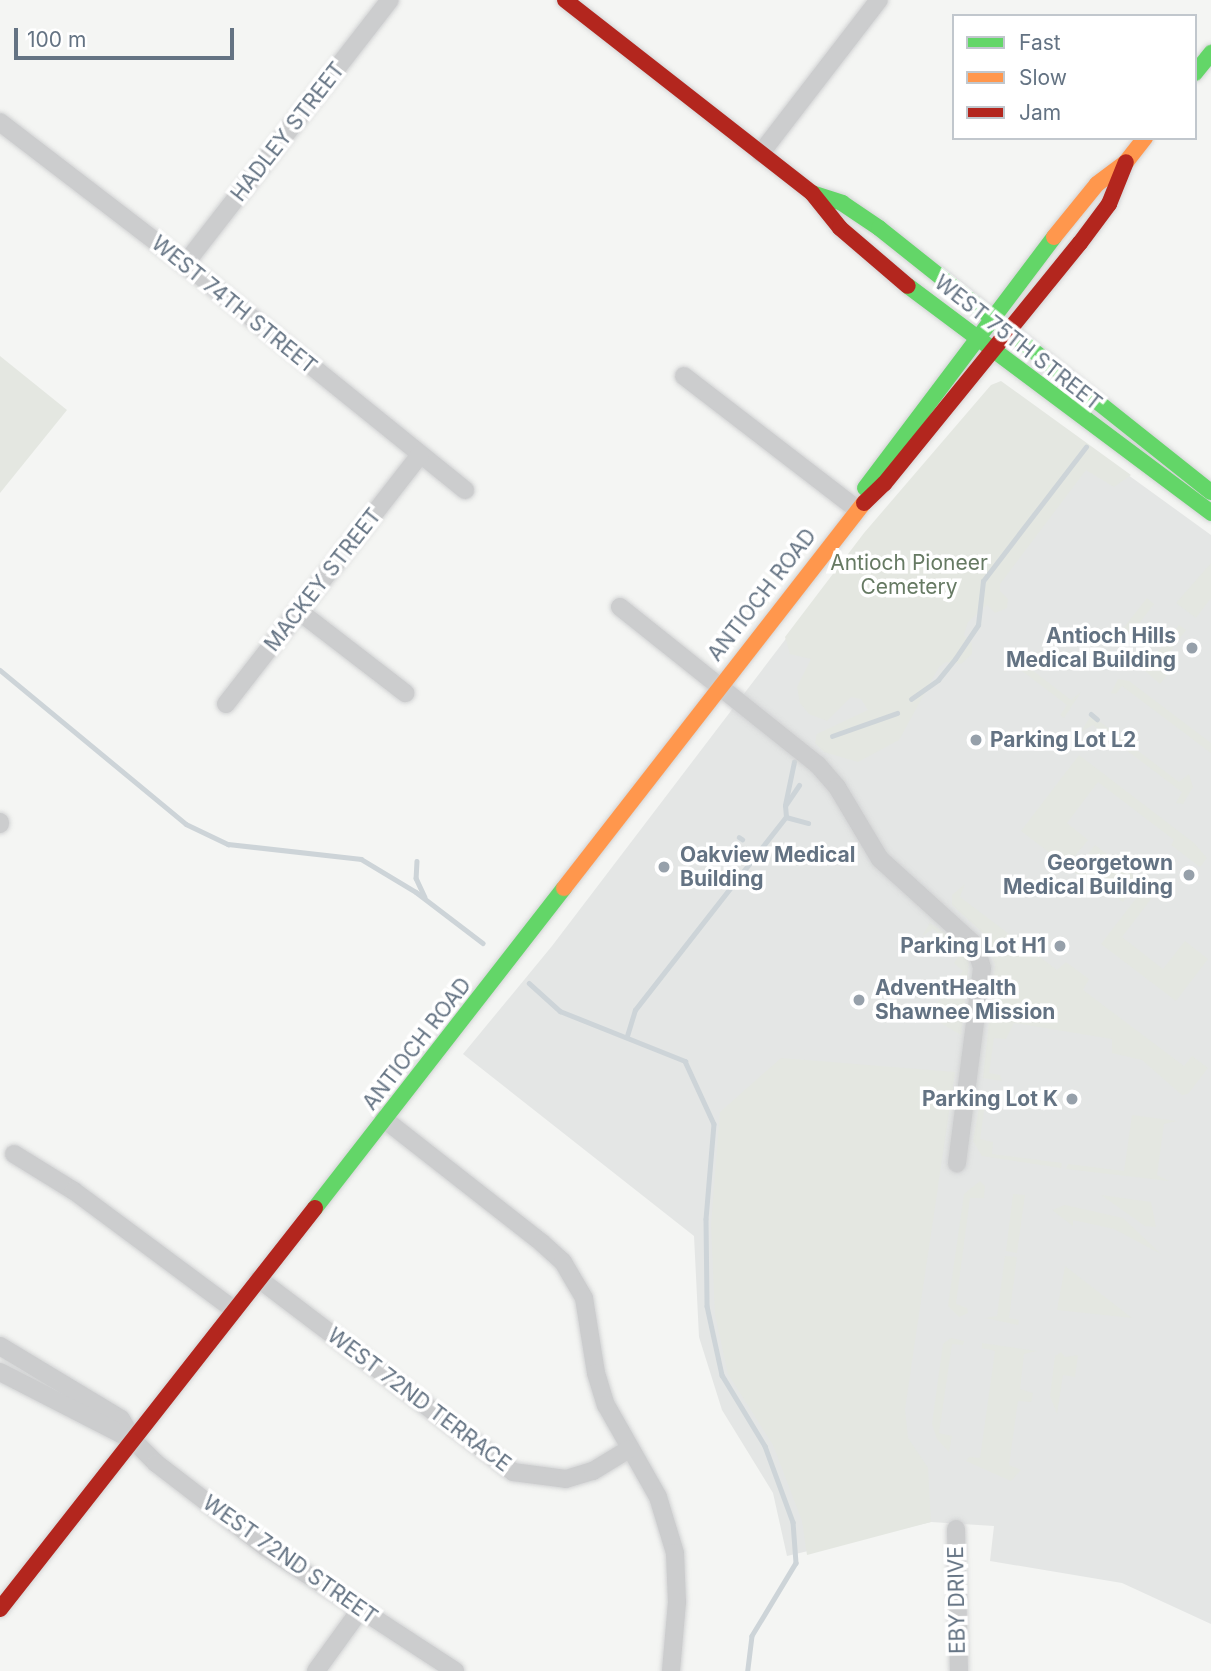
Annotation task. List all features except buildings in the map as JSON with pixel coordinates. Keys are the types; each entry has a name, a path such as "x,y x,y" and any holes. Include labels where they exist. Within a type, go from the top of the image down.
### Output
{"main road":[{"name":"WEST 75TH STREET","path":"565,0 812,193 840,228 974,337 1211,513"},
{"path":"1197,71 1211,53"},
{"name":"ANTIOCH ROAD","path":"857,509 869,477 991,315 1097,184 1126,162 1143,140"},
{"name":"ANTIOCH ROAD","path":"2,1609 717,686 857,509 884,484 1109,204 1126,162"},
{"name":"WEST 75TH STREET","path":"812,193 842,203 870,222 991,315 1211,492"}],"street":[{"name":"HADLEY STREET","path":"185,264 390,0"},
{"path":"761,153 879,0"},
{"name":"WEST 74TH STREET","path":"0,122 185,264 465,490"},
{"path":"684,376 857,509"},
{"name":"MACKEY STREET","path":"226,704 300,612 419,455"},
{"path":"620,607 822,769 880,859 975,945 982,968 957,1163"},
{"path":"300,612 405,694"},
{"path":"384,1119 542,1243 563,1262 581,1293 590,1315 596,1373 629,1450 658,1497 675,1553 677,1602 671,1671"},
{"path":"14,1154 74,1191 234,1310"},
{"name":"WEST 72ND TERRACE","path":"259,1279 513,1472 566,1479 593,1471 629,1450"},
{"name":"WEST 72ND STREET","path":"0,1346 121,1419 133,1440"},
{"name":"WEST 72ND STREET","path":"0,1372 133,1440 265,1547 454,1671"},
{"name":"EBY DRIVE","path":"956,1529 959,1671"},
{"path":"316,1671 359,1610"}],"shaded area":[{"name":"AdventHealth Shawnee Mission","path":"1084,443 1211,535 1211,1624 1122,1583 990,1561 994,1526 931,1522 787,1556 773,1493 722,1410 699,1337 694,1236 463,1054 552,946 791,632"}],"green space":[{"path":"0,356 67,410 0,493"},
{"name":"Antioch Pioneer Cemetery","path":"1001,381 1131,475 1114,487 1086,470 1000,584 1000,591 1008,599 1007,608 995,613 987,605 968,622 964,635 972,644 972,654 961,664 946,662 939,667 899,740 858,762 824,752 815,743 817,734 868,710 861,699 851,697 827,721 809,714 800,703 797,687 811,659 790,654 785,637 864,533 991,385"},
{"path":"1211,563 1211,598 1196,618 1176,603"},
{"path":"1147,598 1154,604 1122,646 1115,647 1102,639 1104,633 1114,640"},
{"path":"1179,625 1186,630 1160,665 1167,675 1160,684 1133,660 1141,650 1153,658"},
{"path":"1014,656 1071,700 1081,692 1064,718 1060,715 1067,705 1014,665 1003,673"},
{"path":"1118,679 1129,681 1211,743 1211,753 1122,686 1116,694 1111,693"},
{"path":"1091,715 1179,782 1189,774 1193,787 1183,804 1176,803 1182,792 1093,725 1081,732"},
{"path":"1079,755 1194,843 1207,858 1200,867 1171,845 1174,840 1098,782 1067,823 1088,840 1067,866 1021,831"},
{"path":"1095,845 1141,881 1123,902 1074,872"},
{"path":"965,884 960,897 1057,970 1066,962 1089,979 1083,990 1184,1066 1192,1056 1208,1068 1188,1094 1182,1095 1142,1060 1112,1053 1112,1039 1014,1023 1006,1039 994,1038 989,1073 1000,1075 1002,1081 983,1078 995,965 983,933 952,905 952,895"},
{"path":"1161,886 1122,937 1163,969 1185,941 1208,959 1176,1001 1101,944 1144,888"},
{"path":"930,923 958,942 969,962 961,1035 927,1015 963,971 954,963 961,952 933,929 922,936"},
{"path":"781,1058 955,1072 905,1409 908,1438 928,1468 931,1522 807,1555 802,1521 773,1445 728,1374 715,1315 711,1225 720,1112"},
{"path":"981,1097 999,1100 996,1105 985,1104 980,1139 993,1142 992,1154 1062,1163 1061,1168 982,1156 973,1141"},
{"path":"1132,1115 1177,1121 1164,1124 1157,1175 1169,1181 1066,1169 1068,1164 1124,1171"},
{"path":"980,1181 985,1186 984,1198 970,1198 956,1304 967,1308 968,1313 959,1317 948,1306 964,1194"},
{"path":"1013,1194 1025,1195 1017,1253 1006,1251"},
{"path":"1101,1195 1151,1202 1156,1227 1145,1226"},
{"path":"1065,1205 1123,1218 1161,1254 1114,1229 1073,1220 1073,1226 1052,1210"},
{"path":"1005,1256 1017,1257 1009,1318 1019,1320 1018,1325 985,1318 997,1316"},
{"path":"1065,1266 1132,1318 1057,1310"},
{"path":"951,1338 964,1341 963,1345 952,1344 939,1433 952,1436 949,1452 937,1439 932,1424 943,1344"},
{"path":"982,1343 1037,1351 1024,1354 1020,1389 1033,1393 1031,1402 1018,1401 1009,1465 1021,1470 1011,1481 966,1461 969,1457 980,1458 995,1351 982,1348"},
{"path":"1061,1352 1065,1357 1078,1355 1075,1377 1063,1375 1057,1414 1050,1396 1055,1356"}],"waterway":[{"path":"911,699 938,680 955,659 978,625 983,581 1086,447"},
{"path":"1015,655 1018,658"},
{"path":"0,670 186,824 228,844 361,859 416,892 483,943"},
{"path":"832,736 897,713"},
{"path":"1091,714 1097,719"},
{"path":"785,805 794,762"},
{"path":"627,1036 635,1010 786,817 785,806 799,785"},
{"path":"786,817 808,823"},
{"path":"417,861 416,878 425,897"},
{"path":"529,983 560,1011 685,1061 714,1124 706,1219 707,1306 722,1375 765,1446 793,1522 796,1563 752,1636 748,1671"}],"traffic: fast":[{"path":"1197,70 1211,53"},
{"path":"812,193 842,203 879,228 1211,492"},
{"path":"865,488 1054,237"},
{"path":"908,286 1211,513"},
{"path":"315,1208 564,888"}],"traffic: slow":[{"path":"1054,237 1097,184 1126,162 1143,140"},
{"path":"564,888 864,503"}],"traffic: jam":[{"path":"565,0 812,193 840,228 908,286"},
{"path":"864,503 884,484 1080,243 1109,204 1126,162"},
{"path":"0,1609 315,1208"}],"place":[{"name":"Antioch Hills Medical Building","path":"1192,648"},
{"name":"Parking Lot L2","path":"976,740"},
{"name":"Oakview Medical Building","path":"664,867"},
{"name":"Georgetown Medical Building","path":"1189,875"},
{"name":"Parking Lot H1","path":"1060,946"},
{"name":"AdventHealth Shawnee Mission","path":"859,1000"},
{"name":"Parking Lot K","path":"1072,1099"}]}
